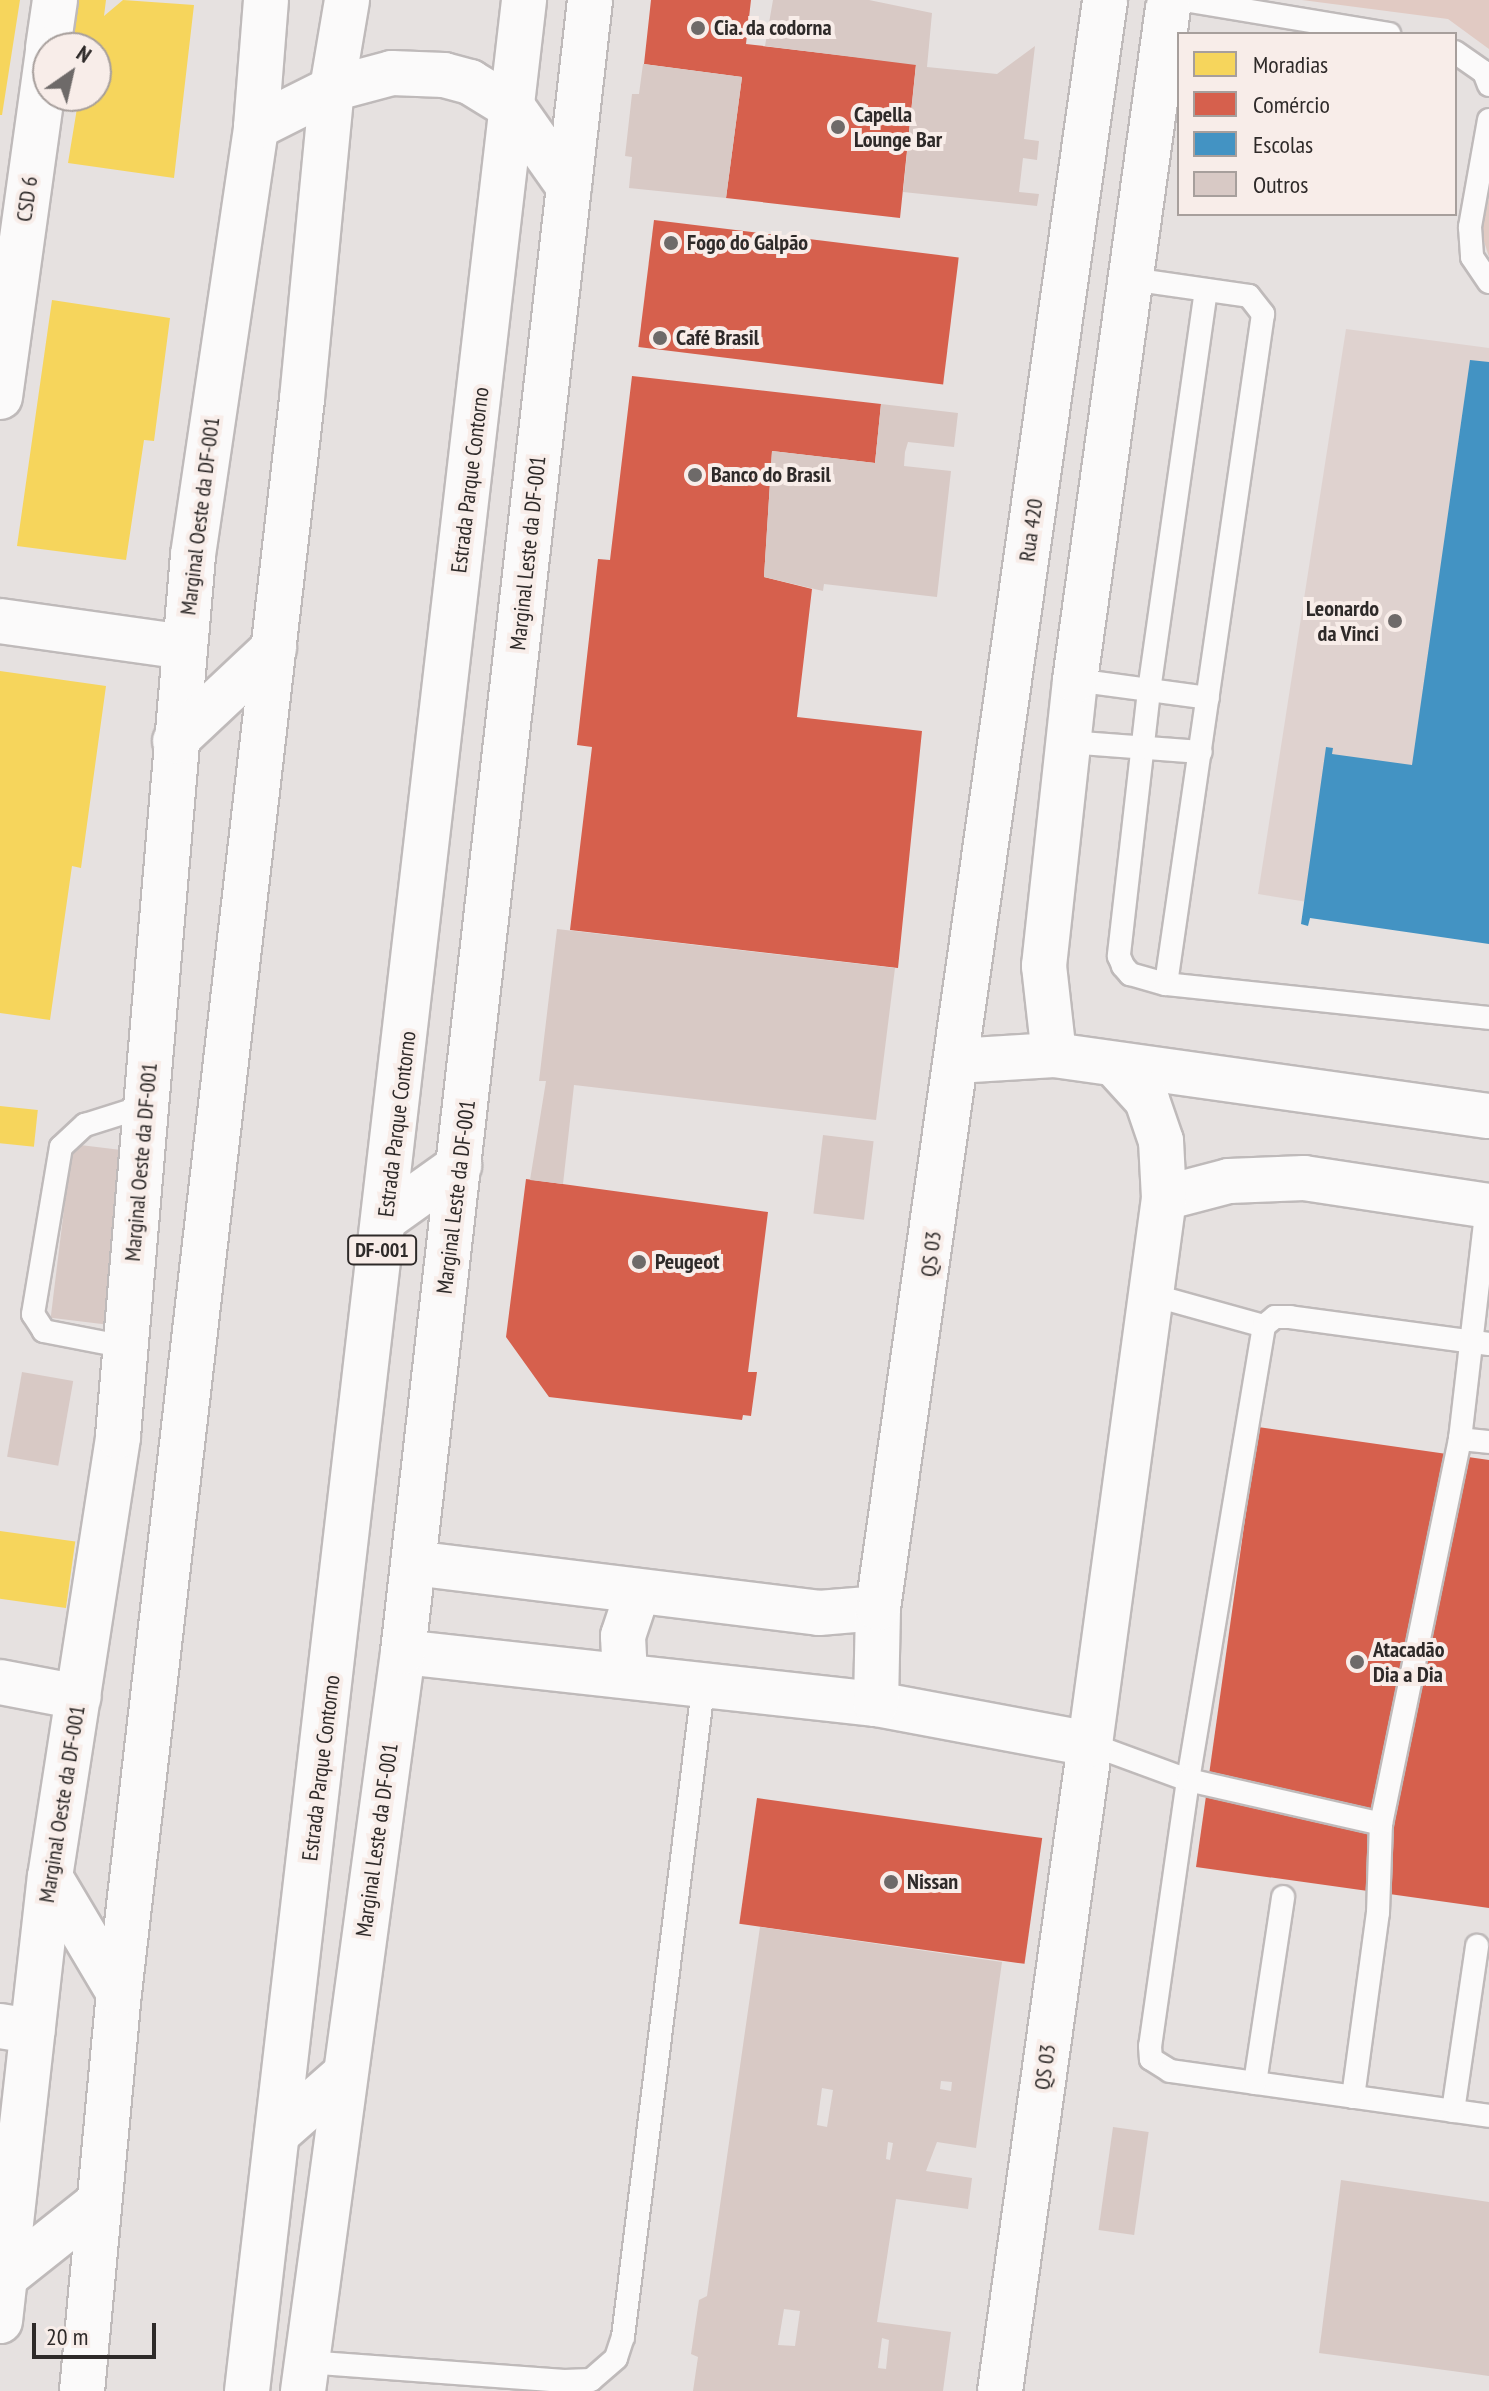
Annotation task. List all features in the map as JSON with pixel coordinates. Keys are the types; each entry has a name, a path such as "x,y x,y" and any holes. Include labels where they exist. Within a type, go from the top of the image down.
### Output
{"main road":[{"name":"CSD 6","path":"50,32 55,0"},
{"name":"Marginal Oeste da DF-001","path":"0,2321 5,2277 16,2028 50,1877 79,1697 126,1347 184,647 256,127 266,0"},
{"path":"82,2391 119,1993 274,648 332,89 347,0"},
{"name":"Estrada Parque Contorno","path":"247,2391 386,1218 524,0"},
{"name":"Marginal Leste da DF-001","path":"304,2376 403,1652 590,0"},
{"name":"Rua 420","path":"956,1061 1105,0"},
{"path":"1115,0 1146,10 1183,3 1178,32"},
{"path":"1054,1055 1044,966 1075,680 1131,279 1177,35"},
{"path":"256,127 332,89 392,73 434,74 470,82 514,109 569,187"},
{"name":"CSD 6","path":"0,397 39,112"},
{"path":"0,621 184,647"},
{"path":"175,741 274,648"},
{"path":"956,1061 1054,1055 1117,1067 1489,1116"},
{"name":"QS 03","path":"876,1704 878,1608 956,1061"},
{"name":"QS 03","path":"1000,2391 1164,1198 1161,1141 1147,1100 1117,1067"},
{"path":"386,1218 459,1166"},
{"path":"1164,1198 1229,1181 1304,1178 1488,1205"},
{"path":"413,1563 637,1594 819,1613 878,1608"},
{"path":"625,1675 623,1636 637,1594"},
{"path":"403,1652 625,1675 703,1688 876,1704 1090,1744"},
{"path":"0,1682 79,1697"},
{"path":"50,1877 119,1993"},
{"path":"277,2134 344,2075"},
{"path":"5,2277 98,2203"}],"lane":[{"path":"1183,3 1376,32"},
{"path":"1457,53 1484,72 1489,85"},
{"path":"1489,120 1470,227 1472,257 1489,282"},
{"path":"1131,279 1249,296 1263,314 1166,984"},
{"path":"1206,290 1149,691 1119,956 1130,974 1166,984 1489,1018"},
{"path":"1075,680 1208,698"},
{"path":"1068,742 1201,752"},
{"path":"126,1347 44,1331 33,1314 61,1147 85,1125 145,1106"},
{"path":"1353,2097 1378,1913 1381,1824 1479,1342 1488,1205"},
{"path":"1152,1295 1264,1326"},
{"path":"1479,1342 1290,1317 1275,1317 1264,1326 1188,1780 1151,2059 1170,2071 1489,2116"},
{"path":"1460,1439 1489,1442"},
{"path":"304,2376 591,2380 616,2358 623,2337 703,1688"},
{"path":"1090,1744 1188,1780 1381,1824"},
{"path":"1255,2083 1283,1897"},
{"path":"1453,2111 1477,1946"}],"shaded area":[{"path":"1302,0 1489,0 1489,49 1448,19"},
{"path":"1489,197 1489,257 1481,232"},
{"name":"Leonardo da Vinci","path":"1346,329 1489,348 1489,931 1258,894"}],"building: Moradias":[{"path":"0,0 20,0 2,115 0,115"},
{"path":"79,0 106,0 104,16 123,0 194,5 174,178 68,163 76,112 112,112 112,32 74,32"},
{"path":"52,300 170,318 154,441 144,440 126,560 17,546"},
{"path":"0,671 106,686 81,868 72,866 50,1020 0,1013"},
{"path":"0,1106 38,1110 34,1147 0,1143"},
{"path":"0,1531 75,1542 66,1608 0,1599"}],"building: Comércio":[{"path":"651,0 751,0 746,44 916,64 900,218 726,198 742,77 644,64"},
{"path":"654,220 959,257 943,384 638,347"},
{"path":"632,376 881,404 875,463 772,451 764,577 812,589 797,717 922,731 898,968 570,930 592,747 577,745 598,559 610,560"},
{"name":"Peugeot","path":"526,1179 768,1212 748,1372 757,1372 751,1416 743,1415 742,1420 549,1397 506,1337"},
{"name":"Atacadão Dia a Dia","path":"1258,1427 1489,1460 1489,1908 1196,1867"},
{"name":"Nissan","path":"757,1798 1042,1838 1025,1964 739,1924"}],"building: Escolas":[{"path":"1470,360 1489,362 1489,944 1310,918 1308,926 1301,924 1326,747 1333,748 1332,754 1412,765"}],"building: Outros":[{"path":"773,0 869,0 932,13 927,67 997,74 1035,46 1024,139 1039,141 1037,160 1023,158 1019,192 1039,194 1037,206 903,192 916,65 765,46"},
{"path":"643,64 742,77 726,198 629,188 632,157 625,156 632,94 639,94"},
{"path":"881,404 958,413 954,447 908,442 905,452 904,466 951,471 937,597 824,584 823,591 764,577 772,451 875,463"},
{"path":"557,929 895,968 876,1120 574,1085 563,1184 530,1180 546,1081 539,1081"},
{"path":"823,1135 874,1141 864,1220 813,1213"},
{"path":"72,1144 134,1152 112,1325 51,1318"},
{"path":"22,1372 73,1381 58,1466 7,1457"},
{"path":"760,1927 1002,1962 976,2148 937,2142 926,2171 972,2178 968,2209 896,2199 877,2322 951,2332 943,2391 693,2391 698,2357 691,2354 699,2300 707,2296","holes":["941,2081 952,2082 951,2091 940,2089","822,2088 833,2090 827,2127 817,2125","888,2142 893,2143 890,2160 886,2159","784,2309 800,2311 795,2346 778,2345","882,2338 889,2340 886,2369 878,2368"]},
{"path":"1113,2127 1149,2132 1134,2235 1099,2230"},
{"path":"1341,2180 1489,2202 1489,2376 1319,2353"}],"place":[{"name":"Cia. da codorna","path":"698,28"},
{"name":"Capella Lounge Bar","path":"838,127"},
{"name":"Fogo do Galpão","path":"671,243"},
{"name":"Café Brasil","path":"660,338"},
{"name":"Banco do Brasil","path":"695,475"},
{"name":"Leonardo da Vinci","path":"1395,621"},
{"name":"Peugeot","path":"639,1262"},
{"name":"Atacadão Dia a Dia","path":"1357,1662"},
{"name":"Nissan","path":"891,1882"}]}
